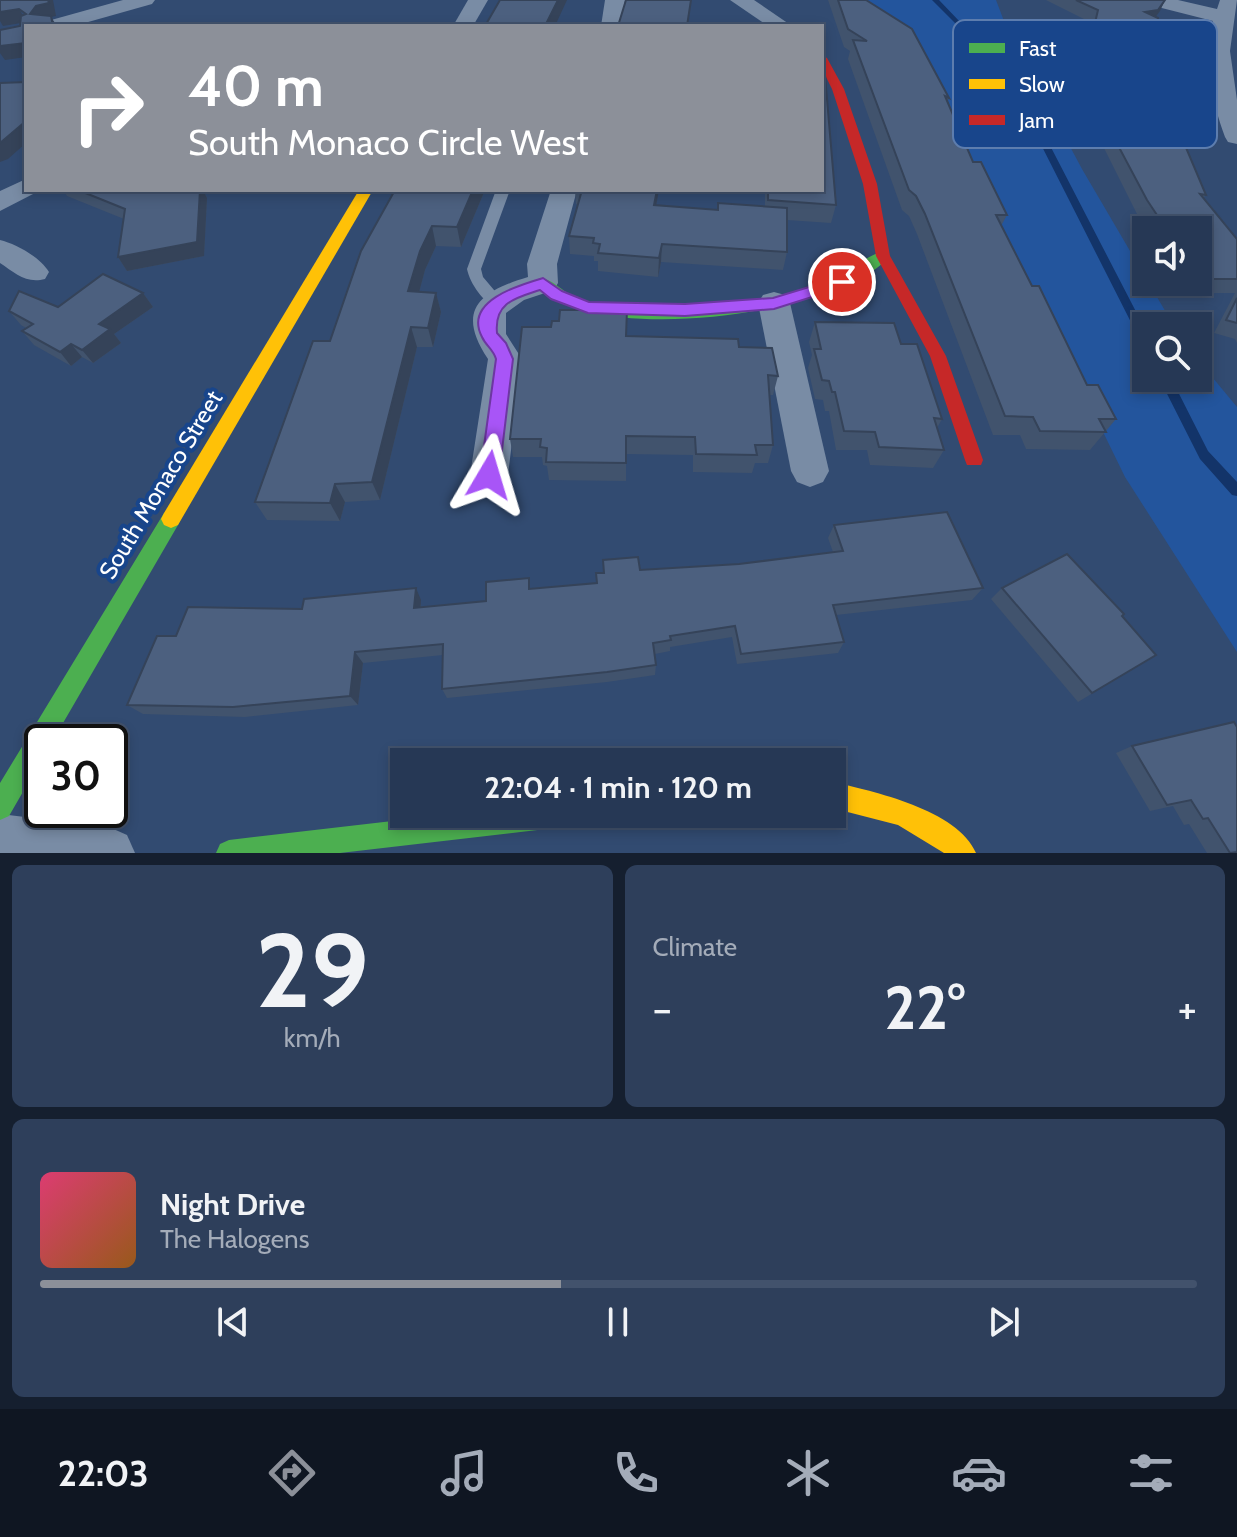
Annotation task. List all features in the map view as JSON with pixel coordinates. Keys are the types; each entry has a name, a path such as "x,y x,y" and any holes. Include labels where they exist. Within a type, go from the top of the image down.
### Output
{"street":[{"path":"69,24 97,21 145,0"},
{"path":"464,24 478,0"},
{"path":"611,24 615,0"},
{"path":"729,0 745,4 779,24"},
{"path":"1153,0 1227,8 1227,112 1237,137"},
{"path":"824,62 838,89 870,184 883,256 938,356 974,460"},
{"path":"0,203 24,188"},
{"name":"South Monaco Street","path":"0,807 365,192"},
{"path":"543,283 542,264 563,192"},
{"path":"0,249 34,272"},
{"path":"543,283 570,302 610,309 685,310 774,303 842,282 883,256"},
{"path":"489,475 505,359 501,347 489,335 488,322 497,303 518,290 543,283"},
{"path":"774,303 810,471"},
{"path":"846,797 873,802 917,821 963,853"},
{"path":"229,853 400,844 487,828"},
{"path":"0,840 109,853"}],"lane":[{"path":"497,303 476,278 474,269 502,192"}],"shaded area":[{"path":"850,0 996,0 1004,20 953,20 953,148 1071,148 1132,254 1132,296 1156,296 1166,312 1132,312 1132,392 1212,392 1212,377 1237,407 1237,652 1125,477 1028,278"}],"building":[{"path":"0,0 48,0 49,3 36,6 30,14 51,16 53,24 24,24 24,43 0,46 0,30 20,26 21,16 26,14 19,9 0,12"},
{"path":"500,0 558,0 546,24 486,24"},
{"path":"626,0 691,0 687,24 619,24"},
{"path":"838,0 866,0 912,29 949,98 945,96 953,115 953,148 967,148 973,162 981,162 1007,215 996,215 1032,286 1039,286 1087,385 1098,385 1116,419 1099,419 1106,432 1040,431 1033,417 1005,416 925,214 916,196 909,190 853,40 867,41 848,29"},
{"path":"1076,0 1165,0 1158,10 1145,12 1158,20 1096,20 1098,10"},
{"path":"824,64 836,205 768,200 768,192 824,192"},
{"path":"24,82 24,123 0,143 0,83"},
{"path":"1119,148 1186,148 1206,195 1200,194 1237,239 1237,279 1212,279 1212,216 1158,216"},
{"path":"83,192 200,192 197,242 118,257 125,209"},
{"path":"394,192 472,192 457,227 432,226 420,251 408,291 436,293 428,328 411,327 372,482 335,484 330,503 255,502 313,341 330,341 361,251"},
{"path":"581,192 657,192 654,205 718,210 718,203 787,208 787,252 662,244 659,258 598,253 600,244 593,243 594,238 569,236"},
{"path":"103,274 143,293 99,324 110,329 82,350 71,344 60,352 22,331 33,324 9,311 19,291 58,307"},
{"path":"1237,298 1237,323 1226,320"},
{"path":"560,310 627,310 626,336 738,339 739,347 772,348 778,376 768,375 773,445 755,445 757,455 696,454 695,437 626,436 626,463 546,462 547,448 540,447 541,439 510,439 522,327 551,327 552,321 559,321"},
{"path":"815,322 894,323 901,344 917,344 942,419 934,418 944,450 879,447 875,432 844,431 835,392 832,392 829,381 822,380 814,349 821,349"},
{"path":"947,512 983,588 833,605 844,642 741,654 735,626 670,636 671,640 653,643 656,665 442,689 443,644 355,652 350,696 233,707 127,705 157,636 176,636 188,607 302,609 304,599 416,588 414,608 486,601 486,582 529,578 529,589 597,583 596,573 604,573 603,560 638,557 640,570 739,564 843,551 834,525"},
{"path":"1067,554 1124,614 1122,616 1156,655 1092,693 1002,588"},
{"path":"1234,722 1237,727 1237,852 1230,853 1208,818 1203,819 1191,800 1167,805 1132,746"}],"waterway":[{"path":"935,0 955,20"},
{"path":"1047,148 1132,315"},
{"path":"1172,392 1204,455 1237,491"}],"traffic: fast":[{"path":"543,283 570,301 605,310 699,312 764,304 818,291 852,276 883,256"},
{"path":"0,807 171,519"},
{"path":"229,853 443,828"}],"traffic: slow":[{"path":"171,519 365,192"},
{"path":"846,798 919,821 963,853"}],"traffic: jam":[{"path":"824,62 838,89 870,184 883,256 938,356 974,460"}],"route":[{"path":"489,475 505,359 501,347 489,335 488,322 491,310 500,298 543,283 556,295 588,307 685,310 774,303 842,282"}]}
